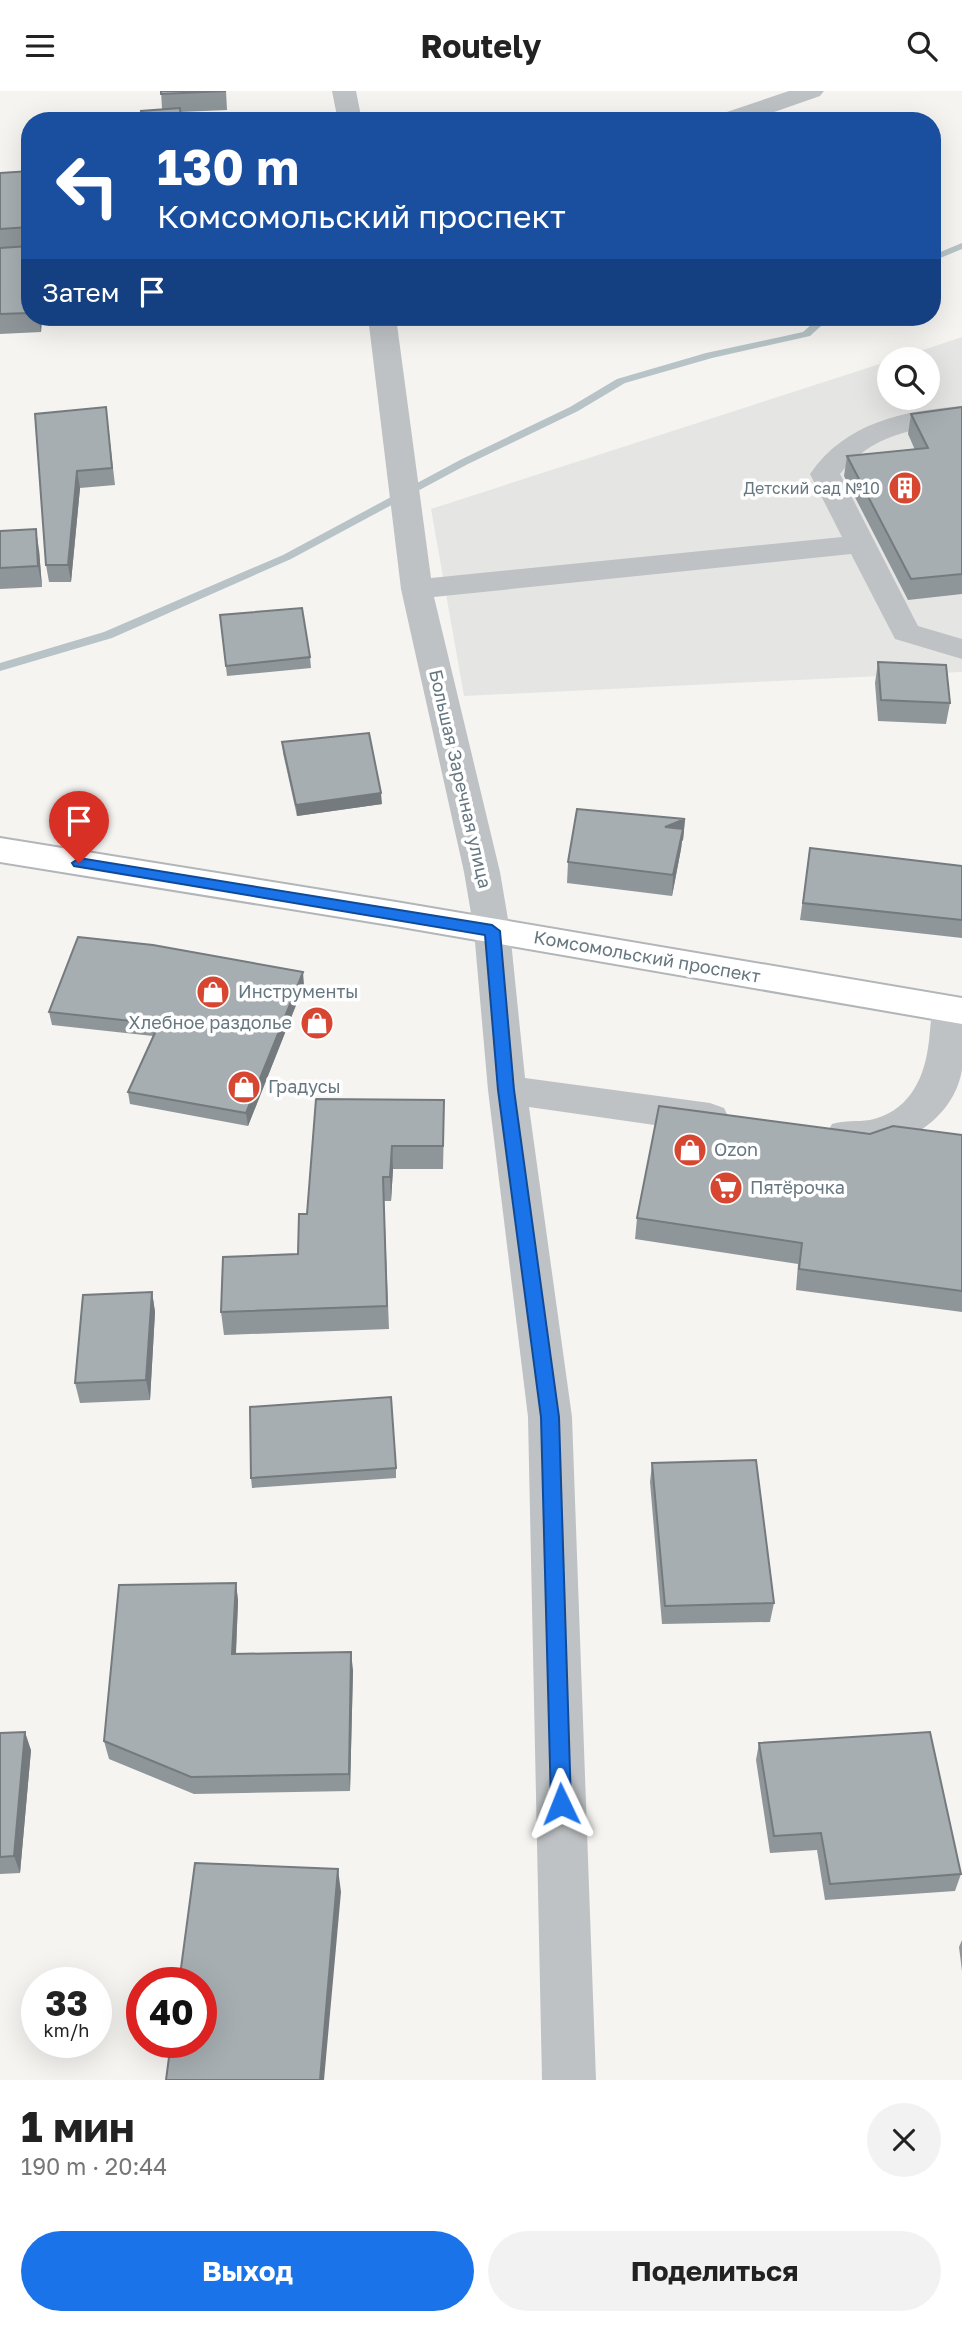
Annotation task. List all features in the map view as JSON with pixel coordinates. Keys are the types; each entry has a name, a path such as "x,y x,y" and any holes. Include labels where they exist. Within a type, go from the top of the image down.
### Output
{"main road":[{"name":"Комсомольский проспект","path":"0,850 956,1010"}],"street":[{"path":"344,91 348,112"},
{"path":"750,112 812,91"},
{"name":"Большая Заречная улица","path":"383,326 417,589 482,871 492,931 506,1090 550,1417 569,2080"},
{"path":"962,415 911,420 887,427 848,447 834,459 825,474 906,632 962,649"},
{"path":"417,589 861,544"},
{"path":"811,1131 866,1137 909,1121 931,1100 944,1072 956,1010"},
{"path":"506,1090 742,1122"}],"shaded area":[{"path":"962,337 962,672 464,696 431,509 877,365 877,410 940,410 940,347 932,347"}],"building":[{"path":"161,91 226,91 161,94"},
{"path":"180,108 180,112 141,112"},
{"path":"21,172 21,228 0,229 0,173"},
{"path":"21,247 21,313 0,314 0,248"},
{"path":"106,407 112,468 77,471 68,565 46,565 35,414"},
{"path":"962,407 962,574 911,579 847,456 928,448 911,414"},
{"path":"36,529 38,566 0,568 0,531"},
{"path":"302,608 310,657 226,666 220,615"},
{"path":"878,662 946,665 950,703 881,700"},
{"path":"369,733 381,793 296,805 282,742"},
{"path":"577,809 685,819 665,827 683,829 673,875 568,862"},
{"path":"810,848 962,866 962,920 803,903"},
{"path":"78,937 153,945 303,972 246,1113 128,1092 159,1024 49,1012"},
{"path":"316,1099 444,1100 443,1146 392,1146 390,1177 383,1177 387,1306 221,1312 223,1257 298,1254 299,1214 307,1214"},
{"path":"659,1106 870,1134 893,1126 962,1135 962,1291 799,1269 802,1243 637,1218"},
{"path":"152,1292 146,1380 75,1383 83,1295"},
{"path":"391,1397 396,1468 251,1478 250,1407"},
{"path":"756,1460 774,1603 665,1606 652,1463"},
{"path":"236,1583 232,1654 351,1652 349,1774 191,1777 104,1741 119,1585"},
{"path":"25,1732 14,1856 0,1857 0,1733"},
{"path":"930,1732 961,1874 830,1884 821,1833 774,1836 759,1743"},
{"path":"195,1863 338,1869 320,2080 166,2080 169,2058 217,2058 217,1967 181,1967"}],"waterway":[{"path":"941,255 962,246"},
{"path":"0,667 108,635 287,557 464,462 574,409 621,381 710,355 806,334 815,326"}],"place":[{"name":"Детский сад №10","path":"905,488"},
{"name":"Инструменты","path":"213,992"},
{"name":"Хлебное раздолье","path":"317,1023"},
{"name":"Градусы","path":"244,1087"},
{"name":"Ozon","path":"690,1150"},
{"name":"Пятёрочка","path":"726,1188"}],"route":[{"path":"79,863 492,931 506,1090 550,1417 561,1804"}]}
